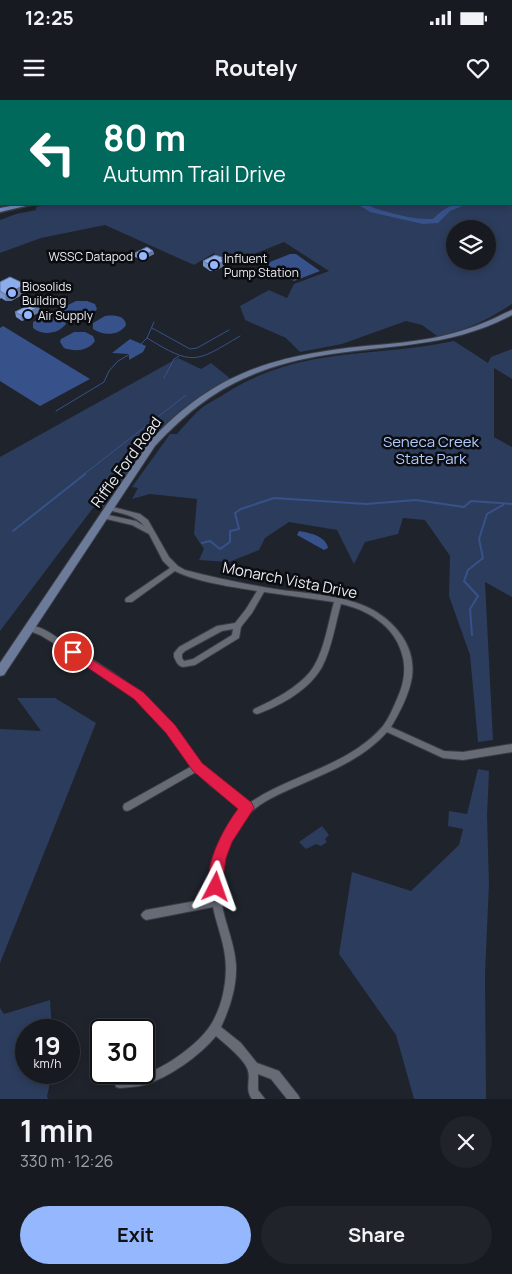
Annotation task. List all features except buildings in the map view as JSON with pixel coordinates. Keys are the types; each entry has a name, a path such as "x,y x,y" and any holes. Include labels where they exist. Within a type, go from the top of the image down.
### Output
{"main road":[{"path":"2,208 23,205"}],"street":[{"name":"Riffle Ford Road","path":"0,672 152,444 168,425 205,395 232,380 262,368 302,357 445,339 482,328 512,312"},
{"path":"107,512 151,532 174,568 129,600"},
{"name":"Monarch Vista Drive","path":"155,1074 187,1057 215,1029 230,985 232,964 217,902 216,873 219,858 233,826 247,808 306,777 342,762 366,746 386,728 407,688 408,664 406,651 398,636 383,621 367,610 338,601 194,576 174,568"},
{"path":"237,626 220,628 182,649 178,652 177,657 179,661 188,665 195,662 236,636 237,626 249,611 262,589"},
{"path":"257,710 268,707 302,685 319,667 338,601"},
{"path":"30,628 43,633 138,695 178,738 197,767 247,808"},
{"path":"386,728 443,754 463,756 512,748"},
{"path":"127,807 197,767"},
{"path":"146,915 217,902"},
{"path":"215,1029 237,1047 253,1067 275,1074 294,1099"},
{"path":"253,1067 253,1092 258,1099"}],"green space":[{"path":"47,205 512,205 512,304 486,320 447,334 437,336 422,325 406,321 342,344 300,352 286,338 245,320 240,306 269,290 287,298 294,284 329,271 284,242 229,264 214,253 194,265 105,225 41,238 0,253 0,220 36,210 36,207"},
{"name":"Seneca Creek State Park","path":"454,341 488,363 491,357 512,349 512,379 494,368 494,437 512,447 512,597 485,582 493,740 478,742 470,655 449,596 450,556 425,520 403,518 398,534 365,542 354,564 337,530 289,522 265,538 259,550 229,562 199,560 204,549 194,534 197,499 150,494 132,499 138,488 132,487 170,434 177,434 204,406 254,378 281,367 309,360"},
{"path":"178,358 201,369 211,363 232,380 168,425 109,508 93,508 0,631 0,457"},
{"path":"17,698 55,698 96,723 0,963 0,729 41,731"},
{"path":"478,769 489,771 487,815 489,883 485,975 486,1099 414,1099 396,1035 339,954 352,872 411,891 459,845 463,829 448,826 449,811 467,814"},
{"path":"322,826 329,835 325,839 327,842 321,846 316,844 306,849 299,842"},
{"path":"50,1000 51,1019 15,1019 15,1084 50,1084 47,1097 49,1099 0,1099 0,1008 4,1014"}],"shaded area":[{"path":"290,254 296,254 320,271 294,281 268,265 270,262"},
{"path":"76,301 87,301 95,304 97,309 84,317 68,316 63,310 64,307"},
{"path":"46,315 57,315 65,319 66,324 59,330 50,333 37,331 33,328 33,322"},
{"path":"105,316 121,317 126,325 123,329 111,334 101,333 93,329 93,323"},
{"path":"3,326 90,379 40,406 0,381 0,328"},
{"path":"74,332 85,332 93,336 95,341 89,347 81,350 64,348 60,342 61,339"},
{"path":"130,339 146,346 143,352 129,360 129,354 112,353"},
{"path":"299,531 321,538 328,548 324,550 297,535"}],"waterway":[{"path":"363,205 373,210 423,222 435,221 447,209 460,205"},
{"path":"147,338 154,322"},
{"path":"152,328 190,349 197,348 229,330"},
{"path":"147,338 175,353 194,358 213,352 240,336"},
{"path":"141,344 147,338"},
{"path":"56,411 104,382 109,371 118,361 130,354"},
{"path":"164,378 174,359 179,356"},
{"path":"83,475 186,395"},
{"path":"13,531 85,474"},
{"path":"202,543 210,541 220,549 230,542 230,531 239,529 235,513 241,509 274,498 366,504 416,500 464,507 471,501 512,504"},
{"path":"472,635 470,609 478,596 464,581 468,570 483,558 479,539 487,514 503,505"}],"place":[{"name":"WSSC Datapod","path":"143,256"},
{"name":"Influent Pump Station","path":"214,265"},
{"name":"Biosolids Building","path":"12,293"},
{"name":"Air Supply","path":"28,315"}],"route":[{"path":"73,652 138,695 163,719 197,767 247,808 233,826 225,841 216,873 216,887"}]}
